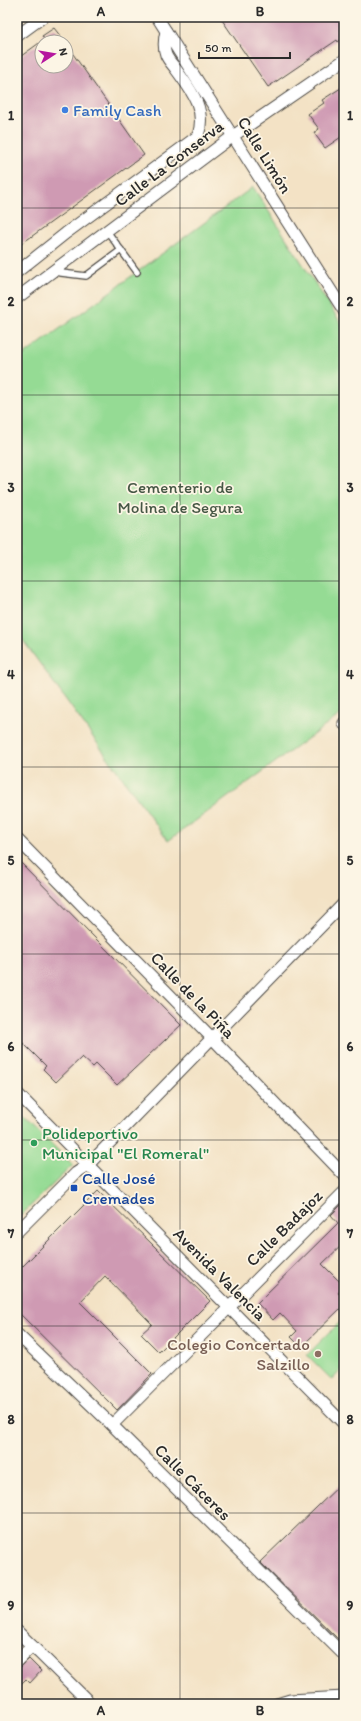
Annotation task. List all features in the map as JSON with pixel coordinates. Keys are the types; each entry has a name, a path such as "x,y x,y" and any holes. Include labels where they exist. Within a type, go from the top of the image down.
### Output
{"street":[{"path":"17,36 43,17"},
{"name":"Calle Limón","path":"157,17 344,311"},
{"path":"17,272 66,233 198,136 201,126 195,96 166,56 163,41 166,31"},
{"name":"Calle La Conserva","path":"17,298 233,136 344,60"},
{"name":"Calle de la Piña","path":"17,839 344,1175"},
{"path":"17,1232 76,1174 88,1165 213,1039 344,903"},
{"name":"Avenida Valencia","path":"17,1093 344,1424"},
{"name":"Calle Badajoz","path":"112,1425 344,1192"},
{"name":"Calle Cáceres","path":"17,1334 112,1425 344,1655"},
{"path":"17,1631 92,1704"},
{"path":"17,1661 32,1646"},
{"path":"277,1704 290,1700 344,1697"}],"lane":[{"path":"107,231 137,272"},
{"path":"53,272 86,276 121,250"}],"green space":[{"name":"Cementerio de Molina de Segura","path":"253,187 344,328 344,712 168,841 17,632 17,360"},
{"name":"Polideportivo Municipal \"El Romeral\"","path":"17,1110 73,1165 17,1219"},
{"path":"344,1318 344,1367 332,1380 307,1355"}],"building":[{"path":"220,17 344,17 344,37 338,42 337,40 268,87"},
{"path":"54,28 59,34 45,34"},
{"name":"Family Cash","path":"34,47 34,74 74,74 74,55 144,155 17,247 17,59"},
{"path":"344,86 344,135 325,148 314,133 319,129 308,114 324,103 322,100"},
{"path":"17,859 181,1025 117,1085 96,1064 93,1067 82,1057 56,1082 43,1069 46,1066 17,1037"},
{"path":"98,1191 210,1301 159,1352 141,1334 152,1324 105,1276 80,1302 152,1374 117,1410 17,1311 17,1272"},
{"path":"344,1202 344,1243 322,1264 344,1286 338,1293 344,1299 344,1305 301,1347 291,1337 297,1331 280,1313 273,1320 257,1303 338,1223 331,1215"},
{"path":"344,1481 344,1645 260,1562"},
{"path":"29,1659 41,1671 30,1683 26,1679 17,1688 17,1668 22,1666"}],"place":[{"name":"Family Cash","path":"65,110"},
{"name":"Polideportivo Municipal \"El Romeral\"","path":"34,1143"},
{"name":"Calle José Cremades","path":"74,1188"},
{"name":"Colegio Concertado Salzillo","path":"318,1354"}]}
